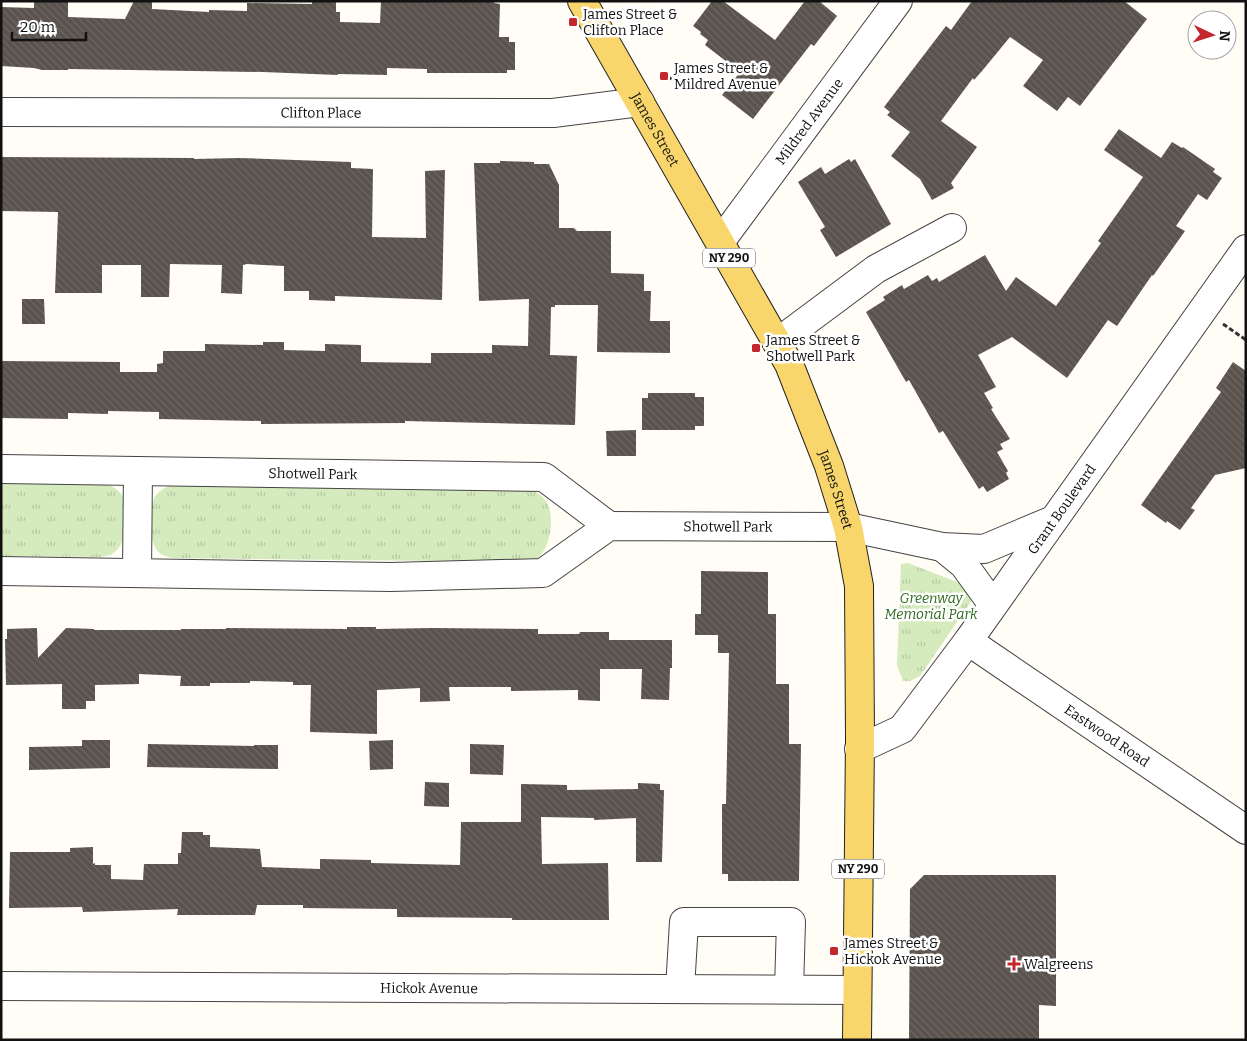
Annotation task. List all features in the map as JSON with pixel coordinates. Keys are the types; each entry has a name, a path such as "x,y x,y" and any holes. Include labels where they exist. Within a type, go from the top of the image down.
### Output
{"main road":[{"name":"James Street","path":"582,1 778,342 789,364 829,466 848,527 859,586 857,1040"}],"street":[{"name":"Mildred Avenue","path":"720,242 898,1"},
{"name":"Clifton Place","path":"1,112 553,113 640,102"},
{"path":"778,342 876,269 952,228"},
{"name":"Grant Boulevard","path":"859,749 902,729 968,641 1246,249"},
{"name":"Shotwell Park","path":"1,469 544,477 609,526 848,527 942,547 984,550 1053,520"},
{"path":"136,572 138,471"},
{"path":"1,571 391,576 543,573 609,526"},
{"path":"942,547 964,565 993,605"},
{"name":"Eastwood Road","path":"968,641 1246,830"},
{"path":"680,989 684,922 791,922 789,989"},
{"name":"Hickok Avenue","path":"1,986 857,990"}],"path":[{"path":"666,80 687,70"}],"green space":[{"path":"1,481 102,481 114,487 124,497 128,511 127,528 121,544 112,554 100,557 1,556"},
{"path":"174,484 525,487 535,491 547,503 551,516 550,533 545,549 540,556 535,560 524,562 173,558 162,555 153,544 150,519 152,503 155,497 163,489"},
{"name":"Greenway Memorial Park","path":"908,563 962,584 972,600 920,676 910,681 903,681 897,665 901,564"}],"building":[{"path":"134,1 152,1 152,9 209,12 209,10 247,11 247,3 312,4 312,1 336,1 336,12 340,12 340,22 380,23 381,1 494,2 500,4 499,37 509,37 509,42 515,42 515,70 507,70 507,73 427,73 427,69 387,68 387,75 338,75 263,72 42,70 1,66 1,7 34,8 34,2 68,2 68,17 125,19"},
{"path":"712,1 723,1 775,40 805,1 819,1 837,16 814,46 811,44 753,119 722,95 740,72 705,45 708,40 693,26"},
{"path":"972,1 1124,1 1147,19 1080,106 1068,97 1057,111 1023,86 1043,60 1010,37 974,80 973,78 941,121 977,147 951,183 954,188 932,200 920,179 891,156 910,132 887,115 890,112 884,107 946,26 951,30"},
{"path":"1119,129 1161,158 1172,142 1183,147 1215,169 1213,172 1222,178 1207,200 1198,194 1176,226 1185,231 1153,276 1117,326 1108,320 1067,378 1012,337 978,355 996,387 984,393 993,408 991,409 1010,439 1000,444 1003,449 997,452 1008,471 1006,473 1009,479 987,492 983,486 979,489 943,431 939,433 909,380 906,382 866,312 885,300 883,297 902,285 904,289 928,275 932,281 937,278 939,282 985,255 1006,291 1016,277 1056,306 1101,243 1098,241 1143,177 1104,150"},
{"path":"1,157 239,158 351,162 351,168 373,169 372,237 426,238 425,171 445,170 442,300 335,296 335,301 309,300 309,291 284,291 284,266 247,264 243,265 242,294 221,293 222,265 170,264 169,297 141,297 141,265 102,265 102,293 55,293 58,212 1,211"},
{"path":"849,159 851,162 855,159 891,224 836,257 820,230 825,227 798,182 821,167 825,174"},
{"path":"500,161 549,164 559,185 559,228 574,228 577,231 611,231 611,273 644,274 644,291 651,291 650,321 670,321 670,353 597,352 598,305 555,305 555,307 551,307 550,355 577,356 575,425 405,421 405,423 261,424 261,421 159,419 159,412 108,411 108,414 68,413 68,419 1,418 1,361 120,362 120,372 157,372 157,364 163,363 163,351 205,351 205,344 263,345 263,342 284,342 284,350 325,351 325,344 361,345 361,362 431,363 431,353 492,353 492,345 528,346 529,299 479,301 474,163 500,163"},
{"path":"22,299 44,299 45,324 22,324"},
{"path":"1233,362 1246,371 1246,468 1215,475 1191,508 1195,510 1180,530 1167,521 1166,523 1141,505 1221,392 1216,388"},
{"path":"648,393 695,393 695,397 704,397 704,426 695,426 695,430 642,430 642,398 648,398"},
{"path":"636,430 636,456 607,456 606,431"},
{"path":"701,571 768,572 768,614 776,614 776,684 789,684 789,744 801,744 799,881 728,881 728,874 722,874 722,804 726,804 729,653 718,653 718,635 695,635 695,614 701,614"},
{"path":"347,627 376,627 376,629 538,629 538,634 609,632 609,640 672,640 669,700 641,699 642,669 600,669 600,701 578,700 578,690 511,691 511,687 449,687 450,701 420,702 420,688 377,690 377,734 310,732 311,685 293,685 293,682 250,681 250,683 210,683 210,686 180,686 181,676 139,674 139,684 95,685 95,701 86,701 86,709 62,709 62,684 6,685 5,639 7,639 7,629 37,628 38,658 66,628 94,630 181,630 226,628 347,629"},
{"path":"82,740 110,740 110,768 29,770 29,747 82,746"},
{"path":"393,740 393,769 370,770 369,741"},
{"path":"148,744 278,745 278,769 147,767"},
{"path":"470,744 504,745 503,775 470,774"},
{"path":"425,782 449,783 449,807 424,806"},
{"path":"638,783 660,784 660,790 664,790 662,862 636,862 636,818 594,820 594,818 541,817 542,864 608,863 609,920 397,917 397,909 303,908 303,905 257,905 255,915 177,915 178,909 83,912 82,907 9,908 10,852 70,852 70,848 93,847 93,864 111,865 111,879 143,880 144,864 178,864 178,853 181,853 182,832 203,832 203,835 210,835 210,847 260,849 262,867 320,869 320,859 371,860 371,863 460,865 461,822 521,822 521,784 567,785 567,790 638,789"},
{"name":"Walgreens","path":"924,875 1056,875 1056,1006 1039,1005 1039,1040 909,1040 910,889"}],"place":[{"name":"James Street & Clifton Place","path":"573,22"},
{"name":"James Street & Mildred Avenue","path":"664,76"},
{"name":"James Street & Shotwell Park","path":"756,348"},
{"name":"James Street & Hickok Avenue","path":"834,951"},
{"name":"Walgreens","path":"1014,964"}]}
